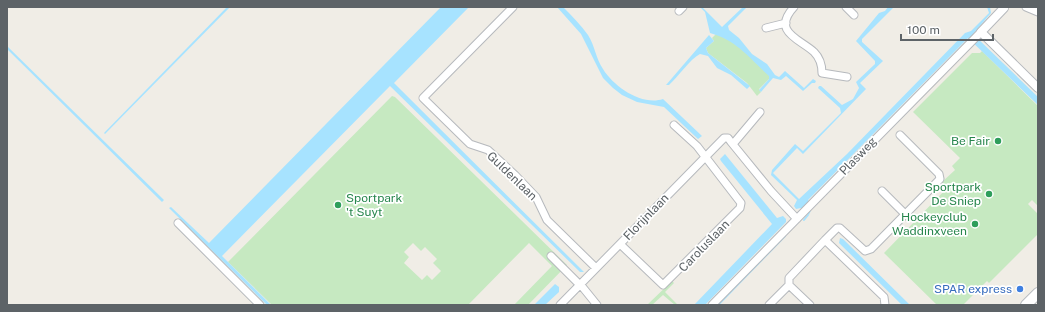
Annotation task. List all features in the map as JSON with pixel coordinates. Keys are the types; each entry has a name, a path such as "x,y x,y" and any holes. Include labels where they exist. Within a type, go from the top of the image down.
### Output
{"main road":[{"path":"1026,305 1038,293"}],"street":[{"name":"Guldenlaan","path":"513,7 423,98 470,144 488,150 515,175 536,197 547,220 596,268"},
{"path":"794,7 789,13 786,23 790,37 818,57 822,67 822,73 847,77"},
{"path":"846,7 854,15"},
{"name":"Plasweg","path":"712,305 1004,7"},
{"path":"1026,7 1038,12"},
{"path":"766,28 786,23"},
{"path":"976,36 1038,88"},
{"path":"760,112 733,144 771,191 800,216"},
{"path":"674,126 697,146 705,156"},
{"path":"769,305 789,284 789,278 837,228 840,228 865,251 868,251 940,179 941,176 900,135"},
{"name":"Florijnlaan","path":"560,305 724,138 728,138 733,144"},
{"name":"Caroluslaan","path":"620,244 663,285 740,208 742,203 705,156"},
{"path":"882,191 905,214"},
{"path":"178,224 260,305"},
{"path":"826,240 884,297 885,305"},
{"path":"550,256 580,284 598,305"},
{"path":"789,284 810,305"}],"green space":[{"path":"716,34 736,43 770,76 759,89 761,92 757,96 747,83 708,53 706,48 714,41 712,38"},
{"name":"Sportpark De Sniep","path":"982,51 1038,106 1038,206 1032,200 1028,204 1038,214 1038,234 989,283 987,281 963,305 937,305 884,253 947,188 942,182 955,170 952,166 960,158 913,112 972,53 980,53"},
{"path":"392,96 395,97 567,265 528,305 514,305 552,266 529,243 468,305 272,305 228,262","holes":["413,243 421,251 425,247 437,259 433,263 441,271 432,280 427,275 422,280 404,263 409,257 404,252"]},
{"path":"672,281 674,283 665,292 678,305 675,305 663,295 652,305 647,305"}],"water":[{"path":"227,7 230,7 105,134 104,133"},
{"path":"441,7 469,7 394,83 584,272 580,272 390,86 222,256 271,305 267,305 169,208 171,207 209,243"},
{"path":"557,7 563,7 585,31 601,65 614,82 629,93 646,100 663,99 702,136 698,139 664,107 637,102 622,95 613,88 603,78 581,34"},
{"path":"700,7 702,7 722,27 743,7 747,7 728,26 729,30 739,38 752,54 767,64 775,75 779,77 785,71 804,88 813,79 816,81 815,83 812,83 803,91 786,76 781,80 773,78 761,92 759,90 769,79 769,76 736,45 720,36 710,33 705,12"},
{"path":"888,7 894,7 862,39 862,42 883,61 860,83 866,89 803,154 797,148 773,173 799,199 847,154 965,33 971,31 989,13 987,7 990,7 991,13 973,34 1038,97 1038,105 968,38 808,200 812,208 809,215 801,208 796,209 794,206 797,200 771,175 772,170 795,144 803,151 841,113 840,108 818,88 819,86 821,86 842,105 853,99 859,88 856,82 875,64 875,61 856,41 879,13 885,11"},
{"path":"709,35 714,41 706,48 708,53 750,86 747,89 731,75 717,68 708,56 700,54 692,60 669,85 666,85"},
{"path":"7,46 164,200 162,202 7,49"},
{"path":"725,154 777,218 783,216 786,219 786,222 705,305 694,305 772,224 721,161 720,159"},
{"path":"840,238 843,239 910,305 902,305 839,243"},
{"path":"555,284 559,287 559,292 545,305 534,305"}],"waterway":[{"path":"804,220 808,215"},
{"path":"718,305 785,236"}],"place":[{"name":"Be Fair","path":"998,141"},
{"name":"Sportpark De Sniep","path":"989,194"},
{"name":"Sportpark 't Suyt","path":"338,205"},
{"name":"Hockeyclub Waddinxveen","path":"975,224"},
{"name":"SPAR express","path":"1020,289"}]}
